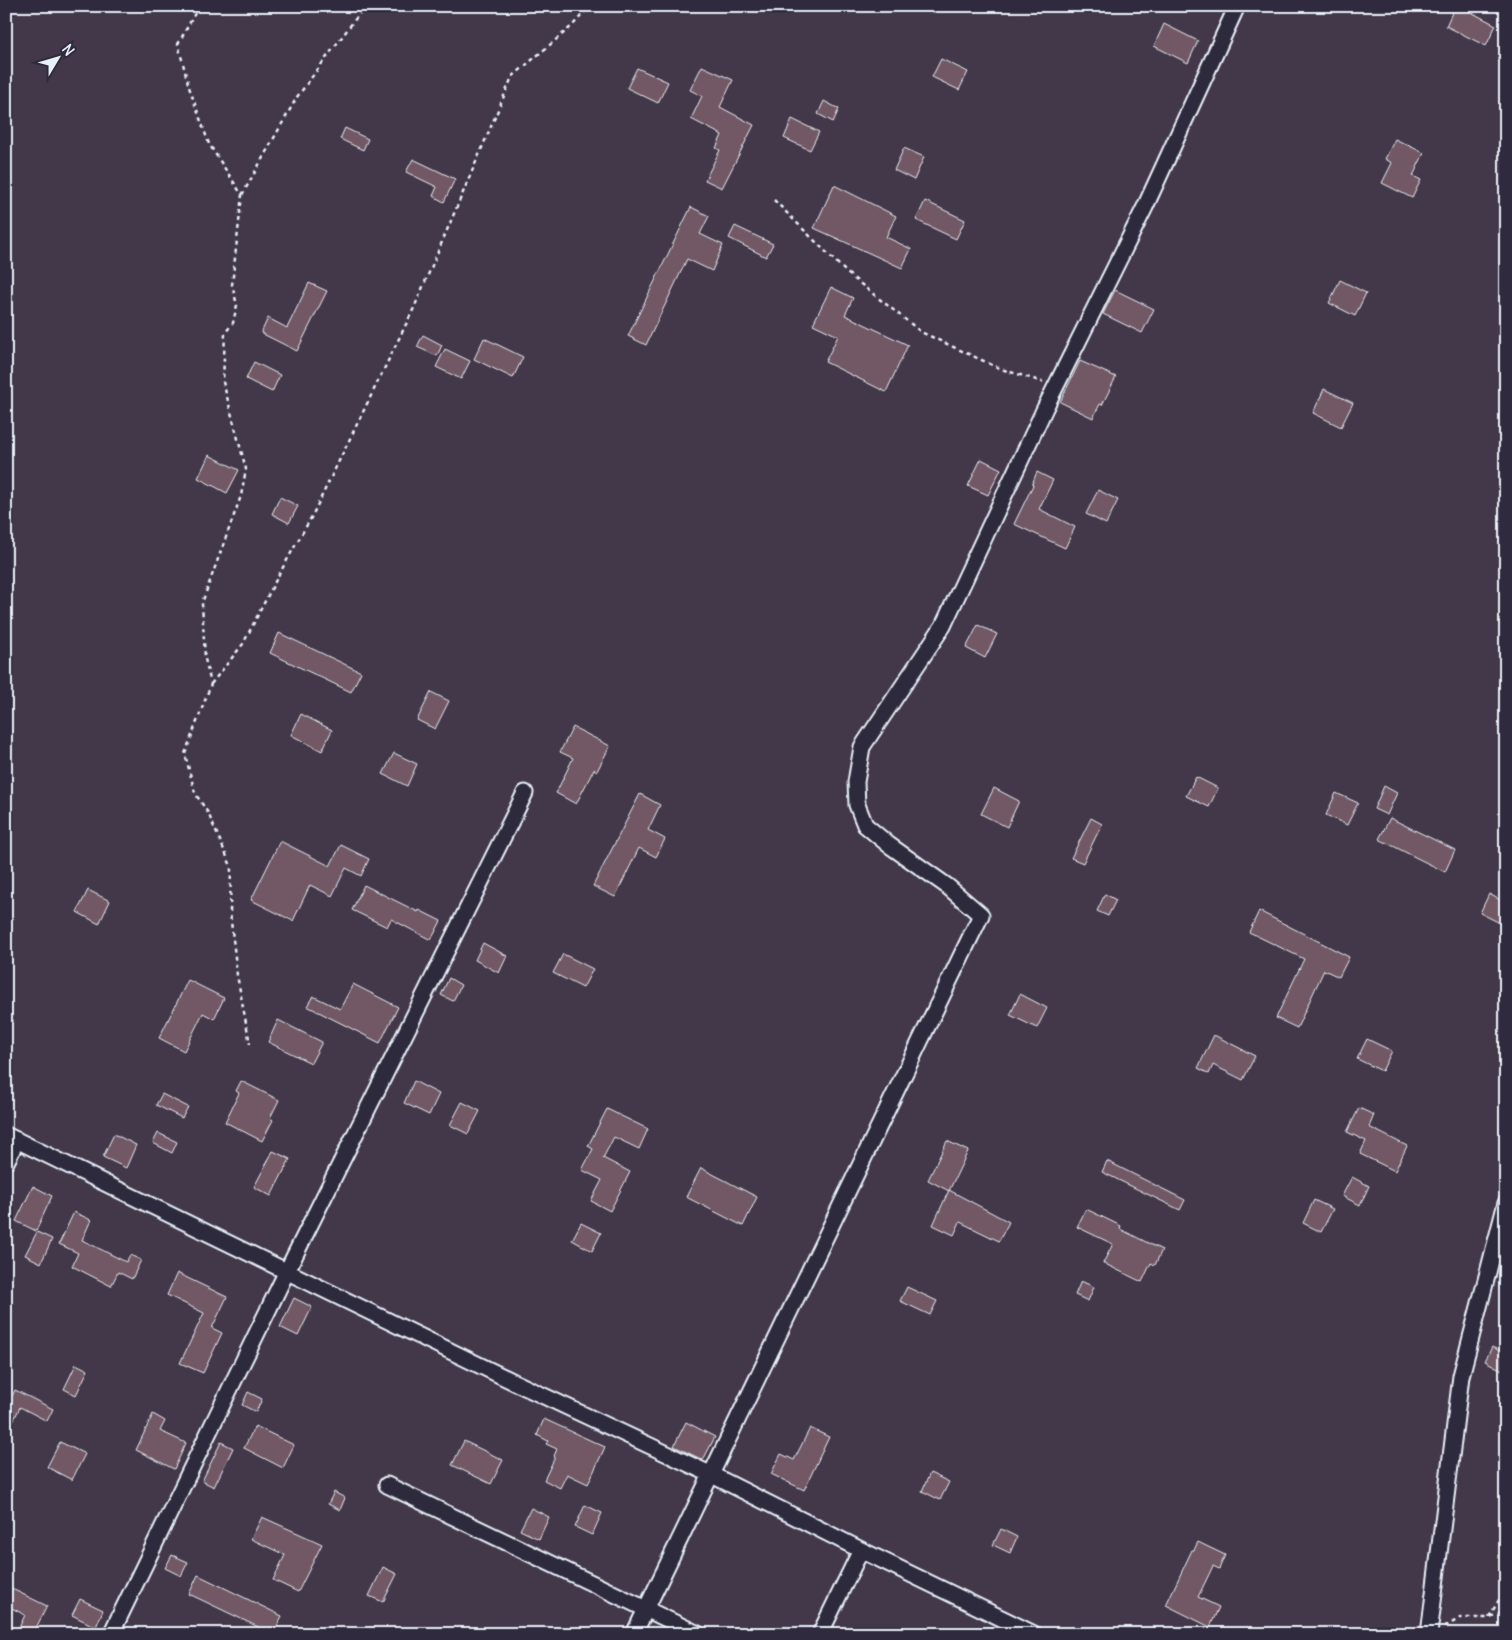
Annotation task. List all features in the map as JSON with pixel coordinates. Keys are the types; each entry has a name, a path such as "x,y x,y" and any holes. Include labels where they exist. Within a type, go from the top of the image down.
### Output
{"street":[{"path":"634,1634 981,915 947,886 889,845 865,825 857,805 856,782 862,747 943,626 1056,386 1145,207 1237,6"},
{"path":"111,1634 287,1272 525,793"},
{"path":"6,1162 12,1138 505,1378 710,1474 1034,1634"},
{"path":"1437,1631 1461,1376 1506,1203"},
{"path":"387,1485 698,1634"},
{"path":"820,1634 861,1550"}],"path":[{"path":"199,6 178,44 189,87 209,144 242,195"},
{"path":"211,684 206,659 202,604 241,496 246,470 223,382 225,333 233,323 237,305 232,285 242,195 296,97 365,6"},
{"path":"250,1044 237,975 230,912 231,866 208,813 195,793 185,754 211,684 244,644 278,576 312,516 414,308 512,77 572,26 590,6"},
{"path":"774,200 846,273 921,332 1000,369 1056,386"},
{"path":"1488,1618 1506,1588"},
{"path":"1437,1631 1460,1618 1488,1618 1506,1610"}],"building":[{"path":"1455,6 1459,6 1496,25 1486,46 1446,26"},
{"path":"1164,24 1198,41 1188,63 1154,46"},
{"path":"941,59 968,72 959,90 932,77"},
{"path":"702,66 733,80 720,107 754,125 722,188 705,180 720,150 716,148 722,135 691,119 702,96 690,90"},
{"path":"637,68 668,82 658,103 627,88"},
{"path":"824,101 839,109 833,122 818,114"},
{"path":"792,119 819,132 810,150 784,138"},
{"path":"345,128 368,139 363,150 340,139"},
{"path":"1395,139 1424,153 1413,176 1421,180 1412,198 1382,183 1392,163 1385,159"},
{"path":"904,148 924,157 914,180 894,170"},
{"path":"413,159 455,179 444,202 433,196 437,187 406,172"},
{"path":"834,185 896,216 886,237 911,249 902,268 814,228"},
{"path":"925,201 965,220 956,239 916,220"},
{"path":"691,207 709,216 700,234 723,245 712,271 687,259 646,345 628,336"},
{"path":"735,226 773,244 766,257 729,238"},
{"path":"1340,280 1366,293 1355,316 1329,303"},
{"path":"309,283 327,291 297,351 261,333 268,318 287,328"},
{"path":"831,287 853,298 845,315 908,345 886,392 825,362 838,336 813,324"},
{"path":"1115,290 1154,309 1142,333 1103,314"},
{"path":"423,335 442,345 437,356 417,347"},
{"path":"484,338 523,357 513,378 474,359"},
{"path":"445,349 470,361 461,379 436,367"},
{"path":"1080,361 1116,377 1093,418 1060,402"},
{"path":"254,362 280,375 272,392 246,379"},
{"path":"1324,389 1353,403 1341,427 1313,413"},
{"path":"209,455 239,470 227,493 198,478"},
{"path":"981,459 1001,469 988,495 968,486"},
{"path":"1037,472 1053,480 1039,509 1075,527 1065,548 1014,524 1033,485"},
{"path":"1098,490 1118,500 1106,524 1086,514"},
{"path":"280,497 298,506 289,523 272,514"},
{"path":"978,625 997,634 985,658 966,648"},
{"path":"279,633 361,672 351,692 270,653"},
{"path":"431,692 449,701 435,729 417,720"},
{"path":"301,714 332,730 322,751 291,735"},
{"path":"573,727 610,746 597,771 594,769 576,804 556,793 573,758 560,752"},
{"path":"394,753 417,764 407,786 383,774"},
{"path":"1196,777 1218,788 1209,807 1186,796"},
{"path":"1384,786 1397,793 1387,815 1374,809"},
{"path":"994,788 1019,801 1007,827 981,814"},
{"path":"1336,793 1358,803 1347,825 1326,815"},
{"path":"640,794 660,805 648,830 665,839 656,857 639,848 615,897 593,886"},
{"path":"1091,818 1102,824 1083,863 1071,858"},
{"path":"1390,818 1455,850 1445,872 1379,839"},
{"path":"280,841 330,866 341,845 369,859 361,876 346,868 332,896 310,885 293,921 251,900"},
{"path":"364,885 418,912 419,910 441,921 431,940 391,919 387,927 352,910"},
{"path":"88,890 110,901 99,924 77,912"},
{"path":"1105,894 1116,900 1108,916 1097,911"},
{"path":"1489,894 1506,903 1506,926 1480,913"},
{"path":"1259,911 1349,957 1339,977 1324,970 1297,1028 1276,1018 1304,959 1249,932"},
{"path":"483,943 507,956 499,973 475,960"},
{"path":"563,954 593,969 583,988 553,973"},
{"path":"449,978 461,985 453,1001 441,995"},
{"path":"188,980 224,998 214,1019 203,1013 184,1051 159,1038"},
{"path":"353,984 398,1007 380,1043 307,1006 313,996 340,1009"},
{"path":"1020,994 1047,1008 1037,1028 1010,1015"},
{"path":"278,1020 322,1042 311,1063 268,1042"},
{"path":"1214,1035 1255,1056 1243,1080 1213,1065 1209,1074 1198,1068"},
{"path":"1367,1039 1392,1051 1382,1071 1357,1059"},
{"path":"241,1081 279,1100 270,1118 273,1120 262,1141 225,1122 239,1093 236,1091"},
{"path":"414,1081 439,1094 429,1115 404,1103"},
{"path":"162,1094 188,1107 182,1118 156,1105"},
{"path":"462,1102 480,1111 468,1134 450,1125"},
{"path":"1359,1108 1374,1115 1369,1127 1407,1146 1395,1171 1360,1154 1366,1141 1347,1132"},
{"path":"607,1109 648,1129 639,1149 614,1137 603,1158 630,1172 610,1211 591,1201 602,1180 582,1170 593,1149 588,1146"},
{"path":"158,1133 177,1142 172,1153 153,1143"},
{"path":"114,1134 136,1145 126,1168 103,1157"},
{"path":"947,1141 968,1151 949,1191 928,1180"},
{"path":"273,1151 290,1159 271,1196 254,1187"},
{"path":"1107,1161 1185,1200 1180,1210 1102,1172"},
{"path":"701,1168 757,1197 743,1226 686,1197"},
{"path":"1352,1177 1369,1186 1360,1205 1342,1196"},
{"path":"33,1186 52,1196 36,1231 16,1221"},
{"path":"949,1190 1009,1222 999,1241 960,1222 954,1235 933,1225"},
{"path":"1314,1200 1333,1209 1321,1232 1303,1223"},
{"path":"1086,1209 1121,1226 1120,1229 1162,1250 1155,1265 1151,1263 1142,1282 1103,1263 1113,1244 1077,1227"},
{"path":"74,1212 91,1220 82,1240 126,1262 130,1255 141,1260 132,1279 118,1272 111,1286 72,1266 78,1253 59,1244"},
{"path":"581,1223 601,1233 592,1251 572,1240"},
{"path":"37,1232 52,1239 41,1263 25,1255"},
{"path":"177,1273 227,1297 212,1328 222,1333 203,1373 180,1363 204,1313 167,1295"},
{"path":"1081,1281 1094,1287 1088,1301 1075,1295"},
{"path":"907,1287 937,1301 930,1315 900,1301"},
{"path":"294,1298 312,1307 298,1336 280,1327"},
{"path":"1492,1347 1506,1354 1506,1372 1485,1361"},
{"path":"76,1364 88,1370 76,1395 64,1389"},
{"path":"15,1390 53,1409 47,1421 20,1407 6,1436 6,1409"},
{"path":"248,1392 262,1399 256,1412 242,1405"},
{"path":"153,1414 165,1421 160,1431 186,1443 174,1469 136,1450"},
{"path":"544,1419 605,1447 588,1484 567,1474 560,1488 544,1480 557,1449 546,1444 548,1441 537,1435"},
{"path":"686,1422 715,1437 703,1460 674,1446"},
{"path":"255,1426 294,1445 283,1468 244,1448"},
{"path":"810,1428 829,1437 804,1490 771,1474 781,1454 794,1460"},
{"path":"464,1441 503,1460 491,1484 452,1465"},
{"path":"60,1442 85,1454 72,1480 47,1467"},
{"path":"221,1442 233,1448 214,1487 202,1481"},
{"path":"930,1473 949,1482 940,1500 922,1491"},
{"path":"334,1492 345,1498 340,1510 328,1504"},
{"path":"585,1505 602,1513 592,1535 575,1527"},
{"path":"531,1508 549,1517 539,1539 520,1530"},
{"path":"262,1517 322,1544 298,1592 273,1580 285,1555 251,1539"},
{"path":"1001,1529 1017,1537 1010,1553 993,1545"},
{"path":"1198,1542 1225,1555 1219,1569 1213,1566 1198,1597 1219,1607 1210,1627 1166,1605 1192,1550 1194,1550"},
{"path":"172,1555 188,1562 181,1576 165,1568"},
{"path":"383,1567 397,1574 383,1602 369,1596"},
{"path":"198,1575 282,1616 273,1634 189,1594"},
{"path":"6,1586 47,1606 33,1634 16,1634 25,1615 6,1605"},
{"path":"80,1599 103,1610 96,1627 72,1615"}]}
